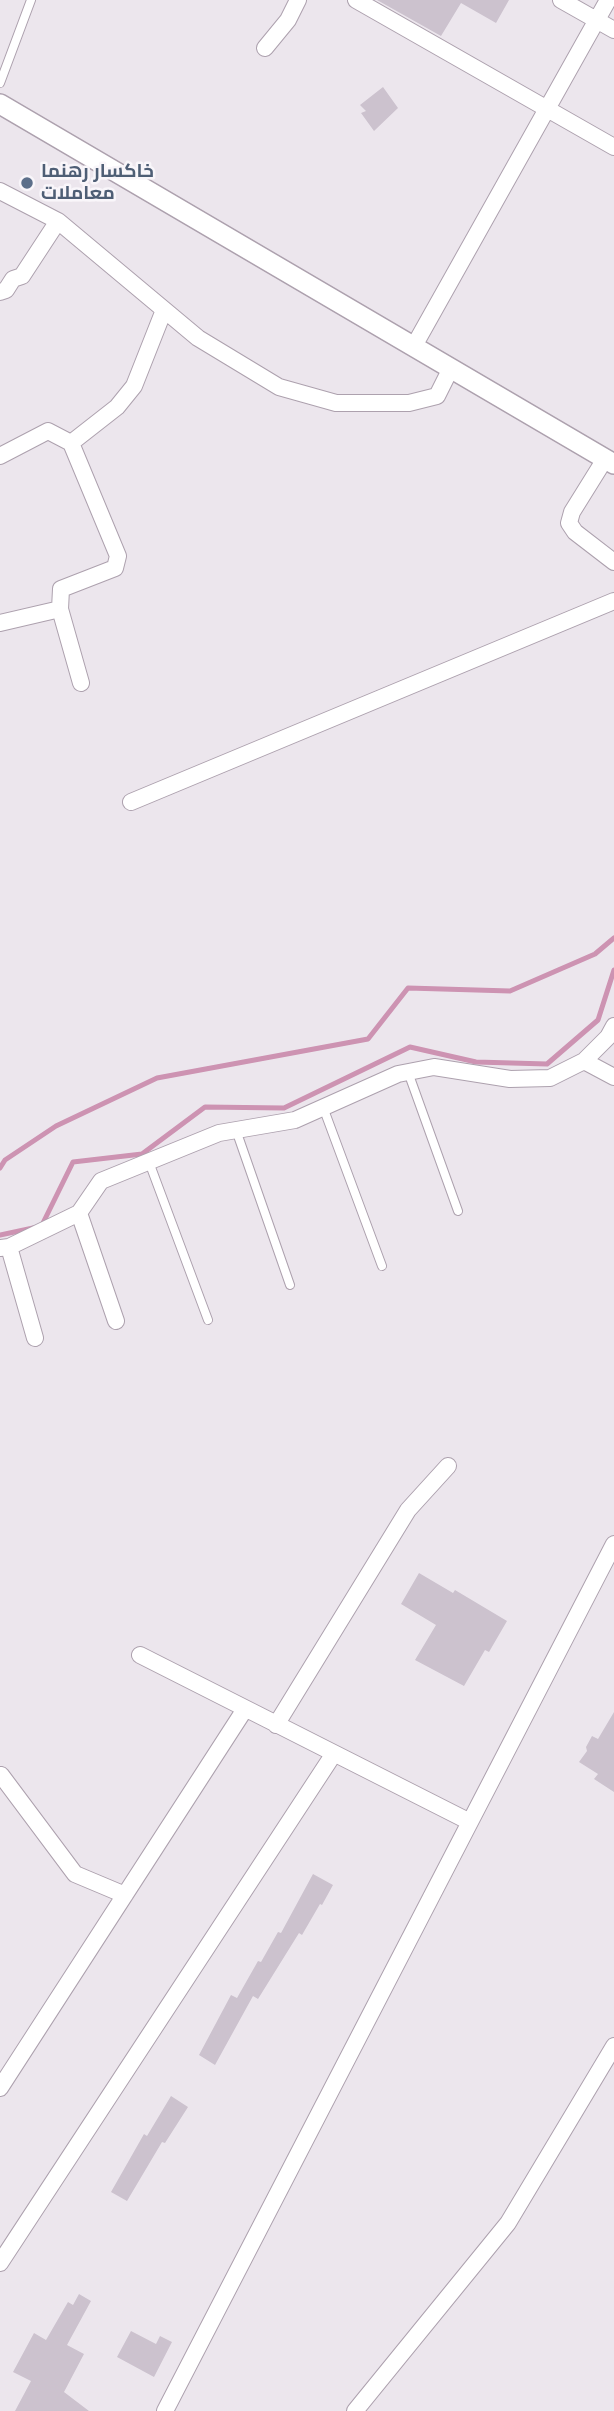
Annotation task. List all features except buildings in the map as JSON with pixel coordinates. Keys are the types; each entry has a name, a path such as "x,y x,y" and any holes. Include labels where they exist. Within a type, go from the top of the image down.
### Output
{"street":[{"path":"265,48 289,20 298,0"},
{"path":"356,0 614,147"},
{"path":"561,0 614,30"},
{"path":"414,346 608,0"},
{"path":"0,104 610,461 572,512 569,523 575,532 614,562"},
{"path":"0,191 58,221 198,338 279,387 336,403 409,403 436,396 451,368"},
{"path":"0,292 6,290 13,279 22,276 58,221"},
{"path":"71,443 117,407 134,386 164,310"},
{"path":"0,456 48,431 71,443 118,556 115,568 62,587 60,592 61,609 80,682"},
{"path":"131,802 614,601"},
{"path":"0,623 61,609"},
{"path":"35,1338 5,1247 79,1213 101,1181 219,1133 295,1120 398,1074 434,1067 510,1079 550,1078 584,1061 608,1037 614,1026"},
{"path":"584,1061 614,1077"},
{"path":"79,1213 116,1321"},
{"path":"276,1725 408,1510 448,1466"},
{"path":"165,2411 614,1544"},
{"path":"140,1655 470,1822"},
{"path":"0,2088 245,1709"},
{"path":"0,2263 333,1755"},
{"path":"1,1775 75,1874 125,1895"},
{"path":"355,2411 508,2223 614,2046"}],"lane":[{"path":"0,83 31,0"},
{"path":"408,1072 458,1211"},
{"path":"323,1107 382,1266"},
{"path":"236,1130 290,1285"},
{"path":"149,1162 208,1320"}],"waterway":[{"path":"0,1168 5,1160 56,1126 157,1078 368,1039 408,988 510,991 595,954 614,938"},
{"path":"42,1225 73,1162 142,1154 205,1107 284,1108 410,1047 476,1062 547,1064 598,1020 614,970"},
{"path":"0,1235 33,1228"}],"place":[{"name":"خاکسار رهنما معاملات","path":"27,183"}]}
